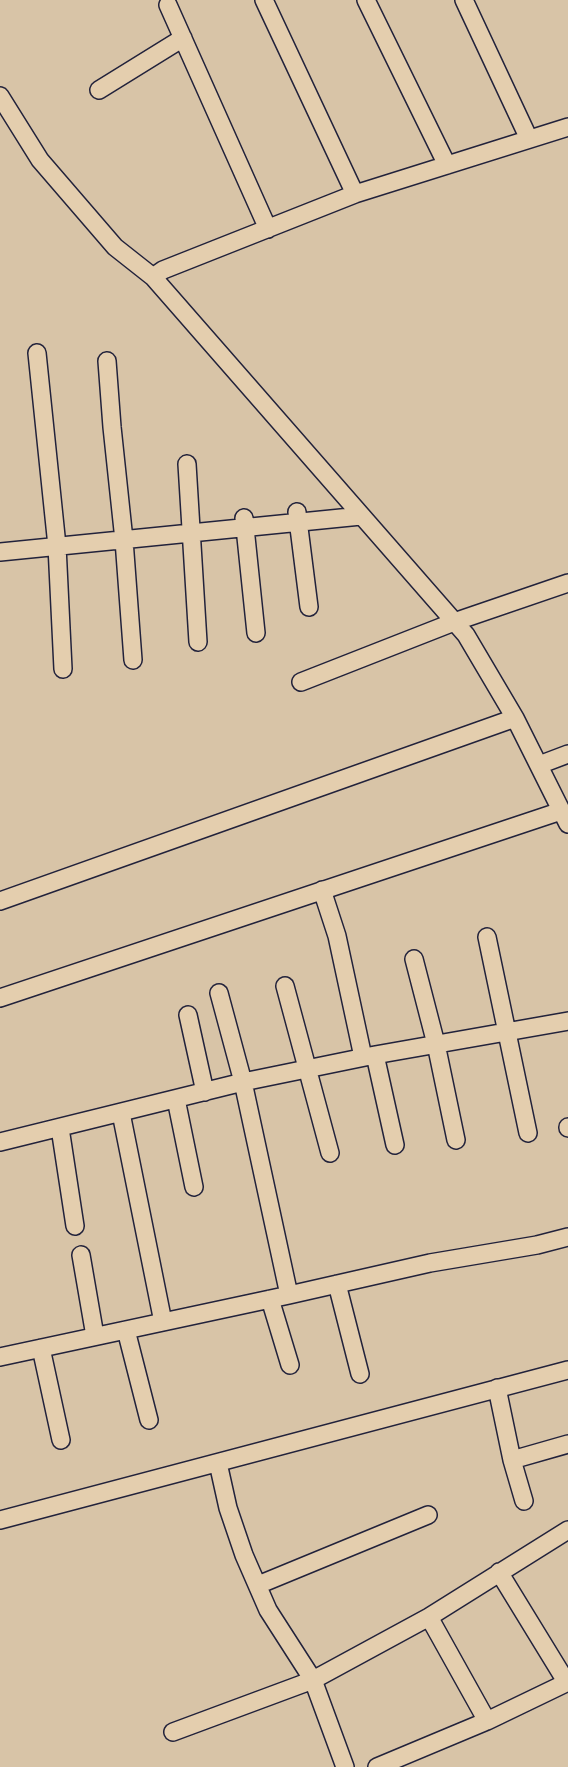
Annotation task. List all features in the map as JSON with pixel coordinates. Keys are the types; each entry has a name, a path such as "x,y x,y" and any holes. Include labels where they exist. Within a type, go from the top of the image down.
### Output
{"street":[{"path":"264,0 355,194"},
{"path":"366,0 447,165"},
{"path":"464,0 529,139"},
{"path":"168,5 268,229"},
{"path":"99,90 183,38"},
{"path":"0,96 40,160 115,247 153,277 466,635 515,718 565,817 322,890 0,998"},
{"path":"153,277 163,270 355,194 568,127"},
{"path":"37,353 56,541 63,668"},
{"path":"107,361 112,427 124,534 133,660"},
{"path":"187,464 198,642"},
{"path":"0,552 56,541 357,511"},
{"path":"297,517 309,607"},
{"path":"244,522 256,633"},
{"path":"0,541 56,541"},
{"path":"301,682 454,622 568,583"},
{"path":"0,901 515,718"},
{"path":"539,765 568,754"},
{"path":"322,890 337,936 369,1056 395,1145"},
{"path":"487,937 528,1133"},
{"path":"414,959 436,1044 456,1140"},
{"path":"284,986 330,1153"},
{"path":"219,993 243,1082 288,1295"},
{"path":"188,1015 205,1092"},
{"path":"0,1142 243,1082 369,1056 568,1021"},
{"path":"176,1099 194,1187"},
{"path":"121,1113 163,1322"},
{"path":"60,1128 75,1226"},
{"path":"0,1356 270,1299 430,1263 537,1245 568,1237"},
{"path":"81,1255 95,1336"},
{"path":"337,1284 360,1374"},
{"path":"270,1299 290,1364"},
{"path":"126,1330 149,1420"},
{"path":"41,1348 61,1440"},
{"path":"0,1520 568,1370"},
{"path":"498,1388 512,1460 524,1501"},
{"path":"512,1460 568,1444"},
{"path":"218,1463 228,1508 244,1555 268,1610 313,1680 344,1767"},
{"path":"258,1585 428,1515"},
{"path":"173,1732 313,1680 429,1617 568,1530"},
{"path":"377,1767 487,1721 568,1683 499,1572"},
{"path":"429,1617 487,1721"}]}
